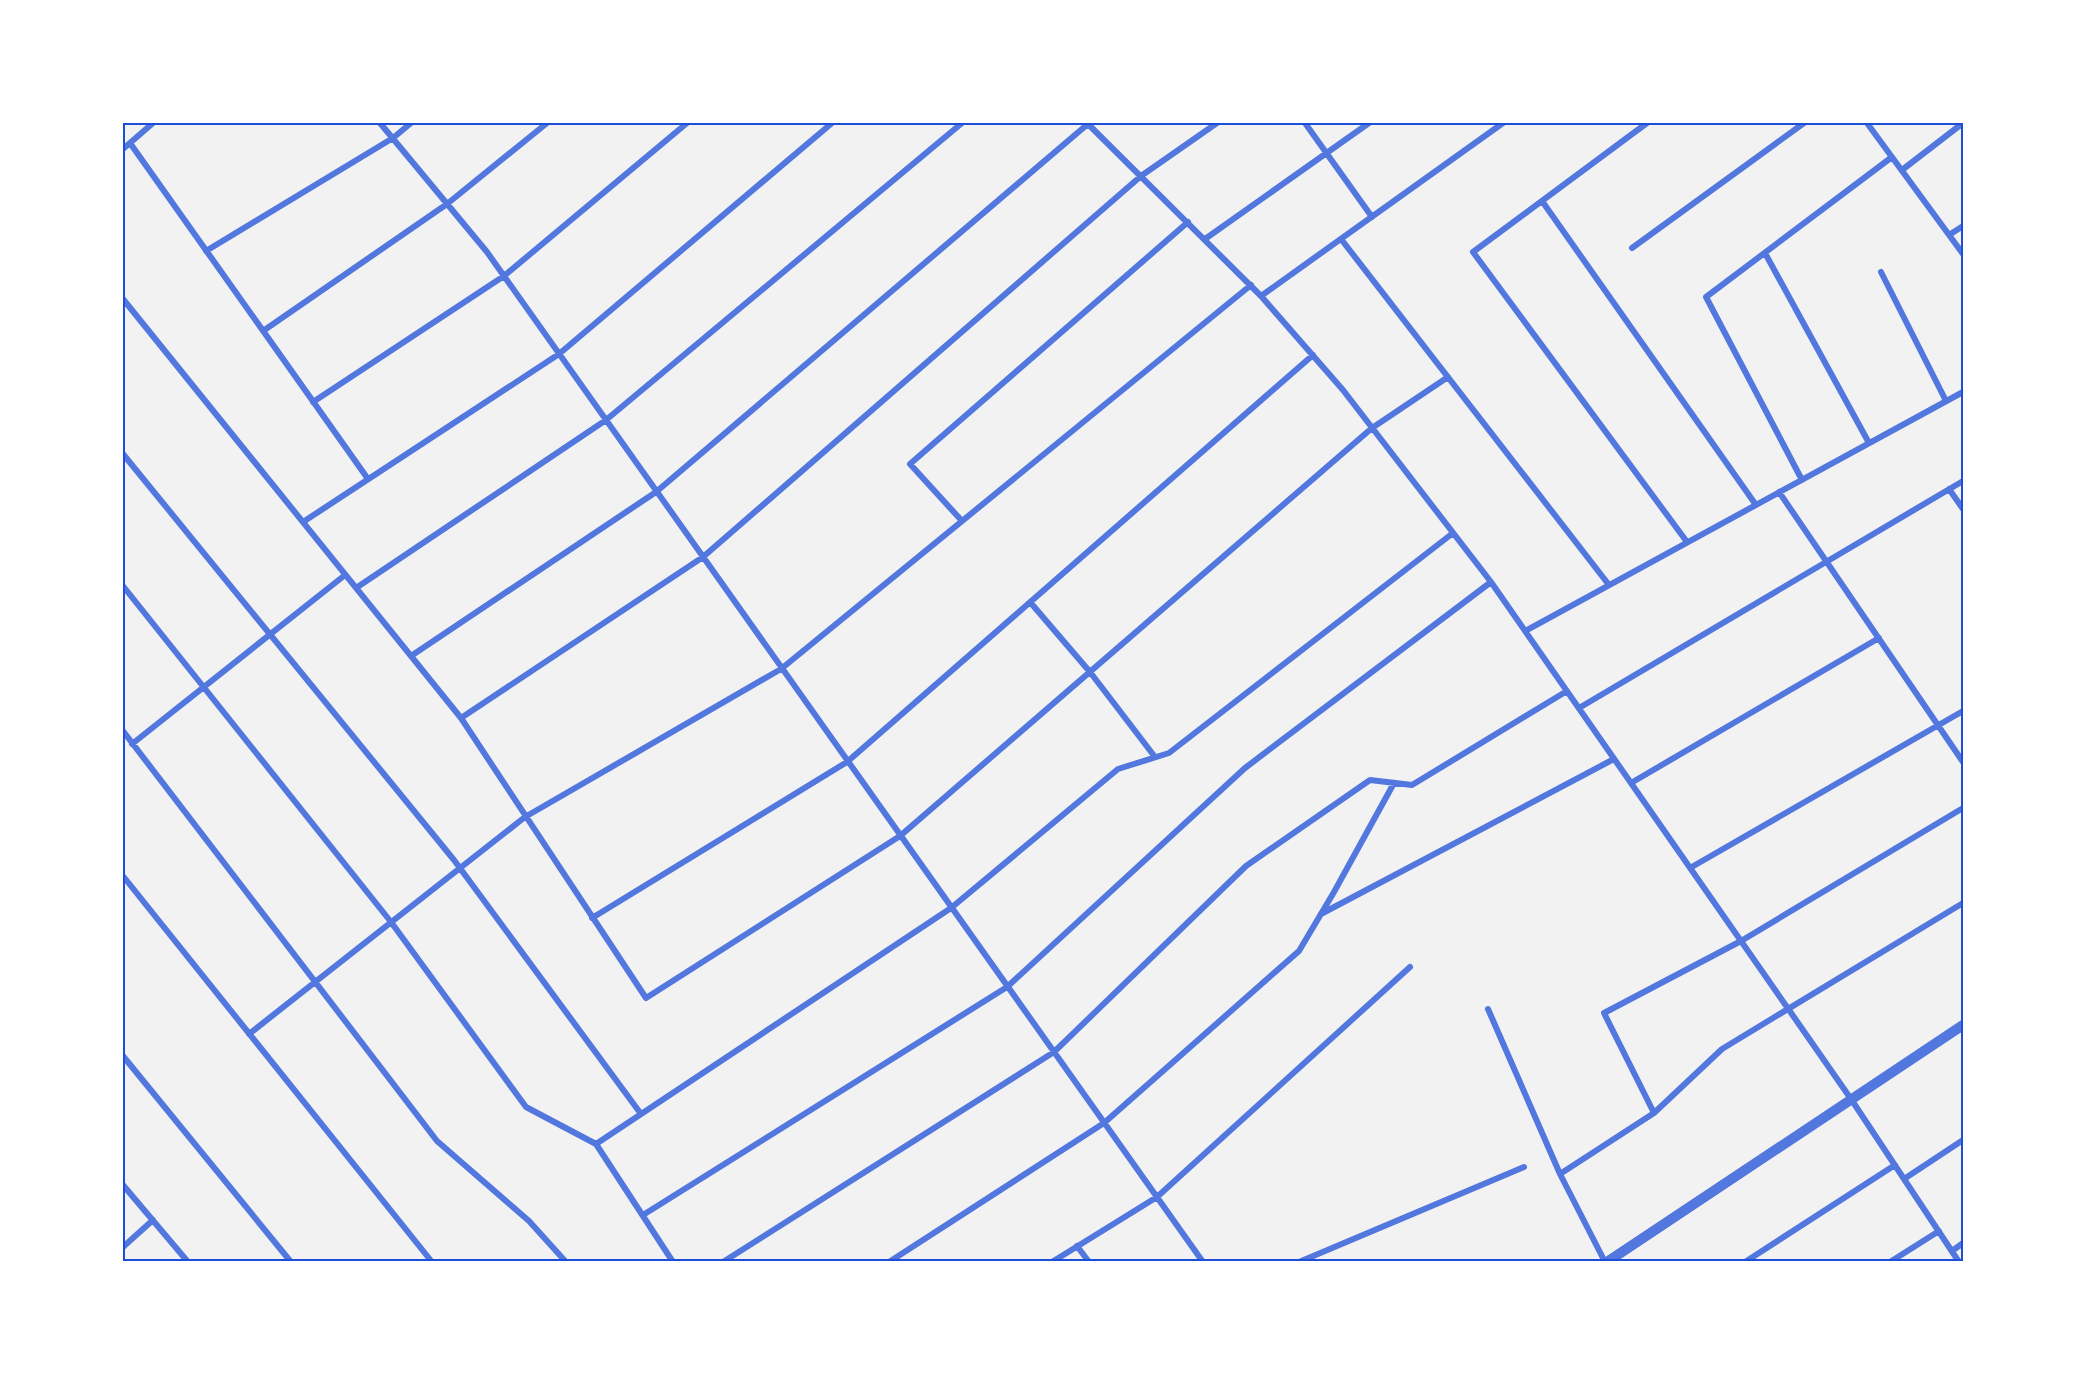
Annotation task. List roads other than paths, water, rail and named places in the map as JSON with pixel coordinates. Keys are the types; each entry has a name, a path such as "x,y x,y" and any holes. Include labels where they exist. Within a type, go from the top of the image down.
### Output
{"street":[{"path":"123,149 153,123"},
{"path":"380,123 487,252 1203,1262"},
{"path":"206,251 393,138 411,123"},
{"path":"263,331 447,204 547,123"},
{"path":"314,402 504,276 687,123"},
{"path":"303,522 559,354 832,123"},
{"path":"356,588 606,420 962,123"},
{"path":"411,656 657,492 1088,123 1261,296 1343,390 1491,582 1851,1099 1959,1262"},
{"path":"461,718 703,557 1142,176 1217,123"},
{"path":"1305,123 1372,217"},
{"path":"1205,239 1369,123"},
{"path":"1261,296 1503,123"},
{"path":"1647,123 1473,252 1687,542"},
{"path":"1632,248 1804,123"},
{"path":"1867,123 1963,254"},
{"path":"1902,170 1963,123"},
{"path":"130,143 368,479"},
{"path":"1802,480 1706,297 1892,157"},
{"path":"1542,201 1756,505"},
{"path":"962,521 910,464 1188,222"},
{"path":"1949,236 1963,226"},
{"path":"1341,239 1609,585"},
{"path":"1765,253 1869,443"},
{"path":"1881,272 1946,401"},
{"path":"249,1034 525,817 781,669 1251,285"},
{"path":"123,299 461,718 646,998 900,836 1372,428 1448,377"},
{"path":"592,918 848,762 1312,355"},
{"path":"1525,631 1963,392"},
{"path":"123,454 460,868 641,1114"},
{"path":"1579,708 1963,481"},
{"path":"1949,489 1963,508"},
{"path":"1779,492 1963,762"},
{"path":"596,1144 951,908 1118,769 1169,753 1453,533"},
{"path":"132,744 345,575"},
{"path":"643,1215 1007,987 1245,768 1491,582"},
{"path":"123,586 391,922 526,1107 596,1144 674,1262"},
{"path":"1030,602 1090,672 1155,757"},
{"path":"1631,783 1879,638"},
{"path":"723,1262 1053,1052 1246,866 1370,780 1412,785 1567,691"},
{"path":"1690,868 1963,711"},
{"path":"123,731 437,1141 529,1221 566,1262"},
{"path":"1321,915 1614,759"},
{"path":"889,1262 1104,1123 1299,951 1394,783"},
{"path":"1654,1113 1604,1013 1741,941 1963,808"},
{"path":"123,876 432,1262"},
{"path":"1560,1174 1654,1113 1722,1048 1963,903"},
{"path":"1052,1262 1156,1197 1410,967"},
{"path":"1488,1009 1560,1174 1606,1262 1963,1025"},
{"path":"123,1056 291,1262"},
{"path":"1904,1179 1963,1140"},
{"path":"1745,1262 1894,1165"},
{"path":"1299,1262 1524,1167"},
{"path":"123,1185 188,1262"},
{"path":"123,1247 153,1220"},
{"path":"1890,1262 1939,1231"},
{"path":"1952,1251 1963,1243"},
{"path":"1077,1246 1089,1262"}]}
